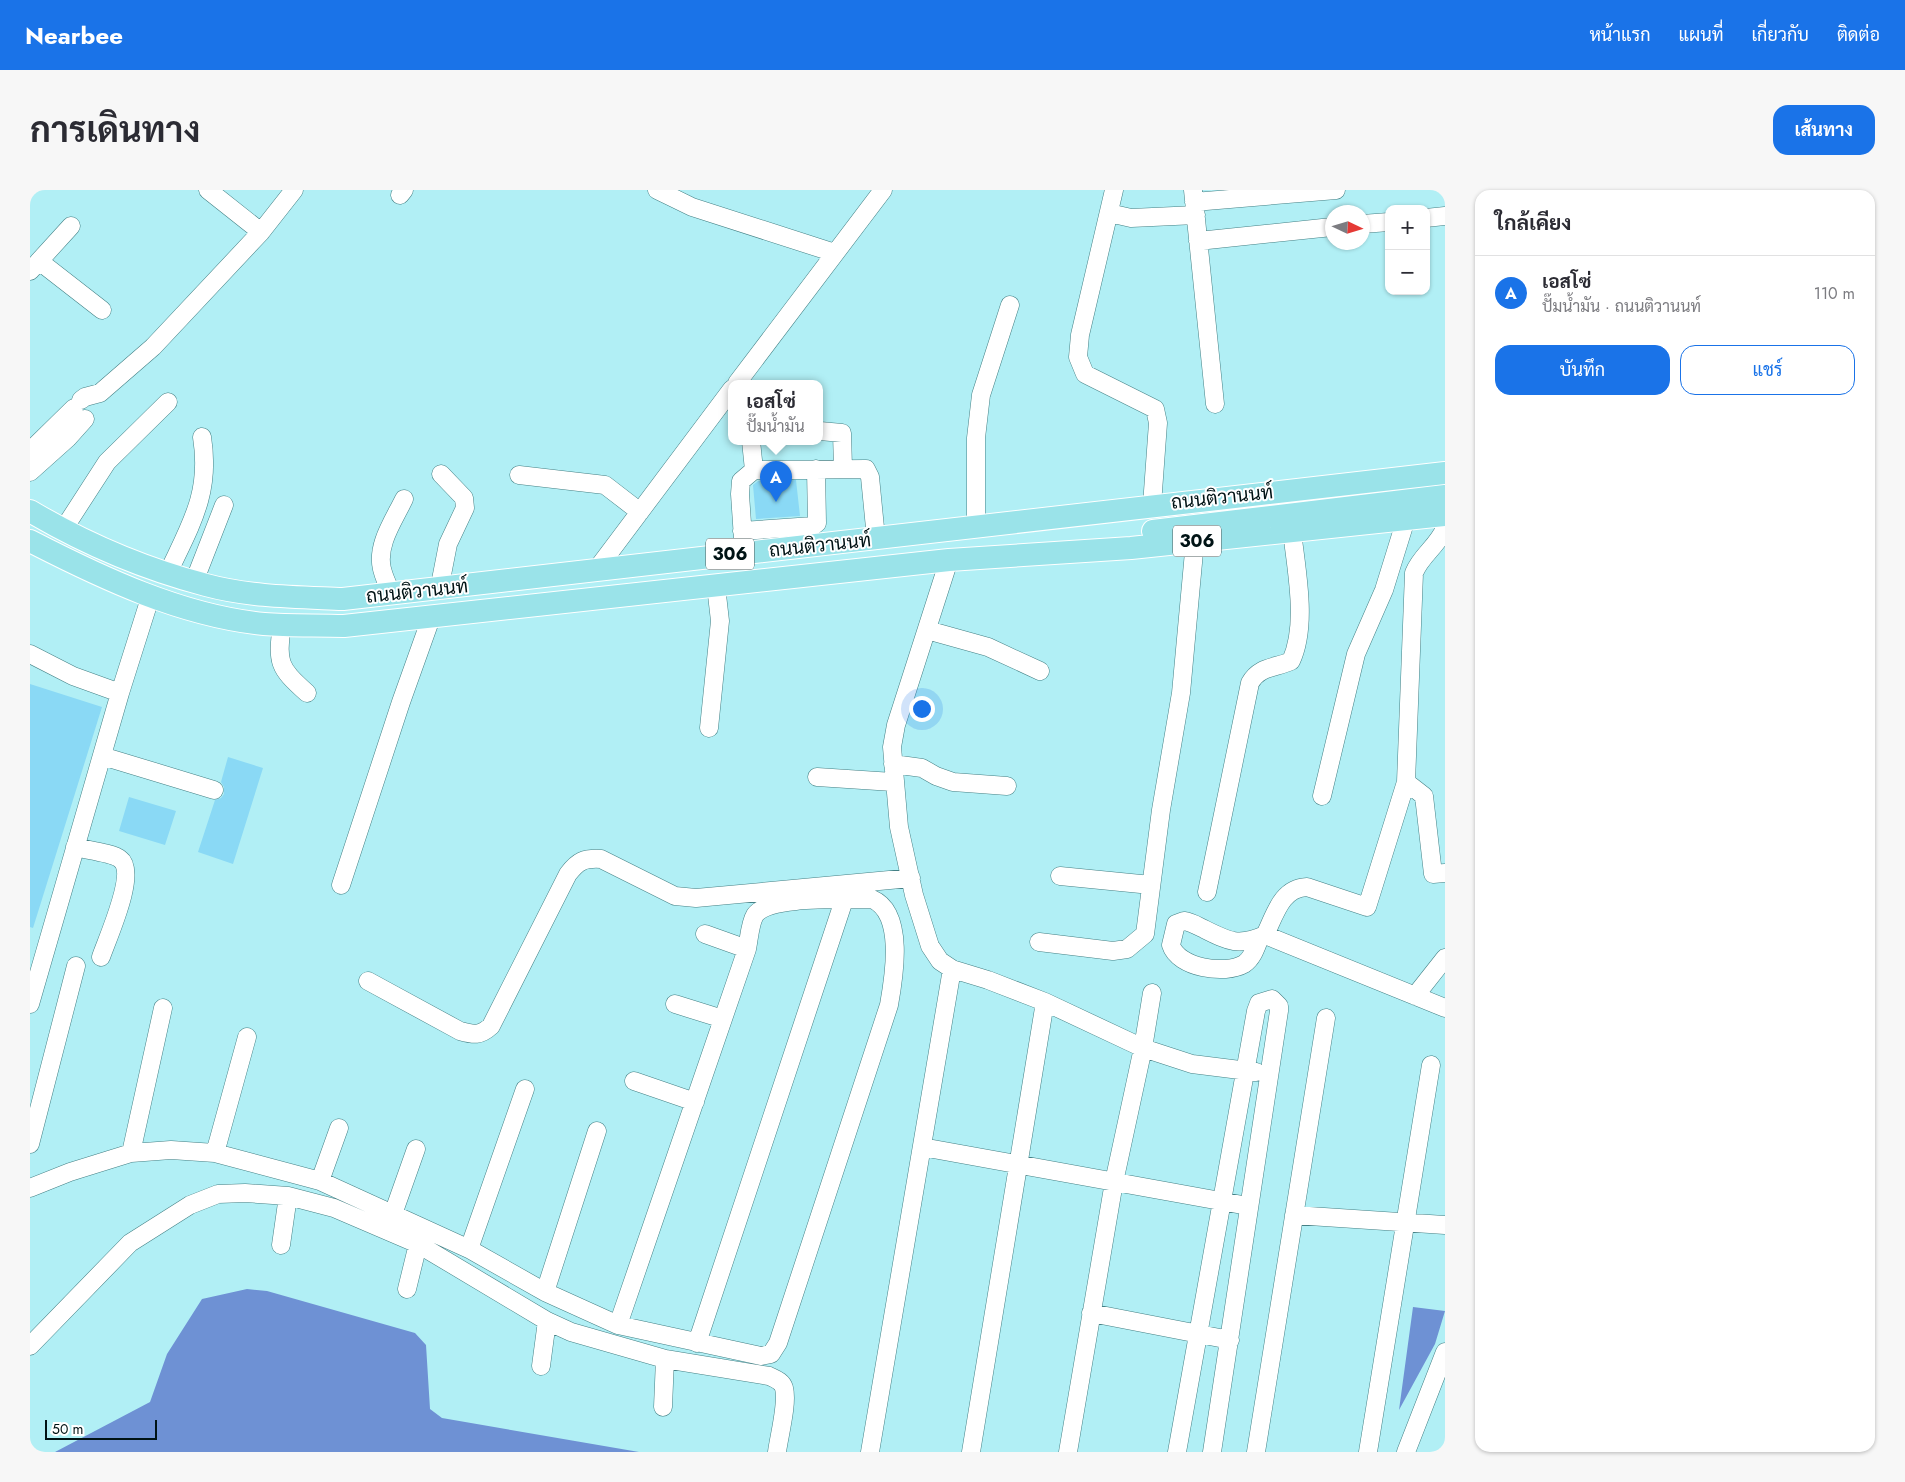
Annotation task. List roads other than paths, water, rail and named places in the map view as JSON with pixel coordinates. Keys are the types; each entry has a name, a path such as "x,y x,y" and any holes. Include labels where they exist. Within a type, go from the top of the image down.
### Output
{"main road":[{"name":"ถนนติวานนท์","path":"30,511 62,530 108,551 194,582 264,595 343,599 439,590 597,569 743,542 876,538 1445,473"},
{"name":"306","path":"949,560 1226,521 1445,496"},
{"name":"ถนนติวานนท์","path":"30,541 100,575 205,613 263,624 344,626 949,560 1195,541 1445,515"}],"street":[{"path":"208,190 261,232"},
{"path":"30,472 55,439 83,410 160,340 261,232 294,190"},
{"path":"657,190 692,207 835,253"},
{"path":"739,380 882,190"},
{"path":"1114,190 1080,335 1078,357 1085,374 1155,409 1158,422 1152,505"},
{"path":"1109,213 1131,218 1194,202 1336,190"},
{"path":"1194,202 1216,404"},
{"path":"1430,218 1445,216"},
{"path":"1370,223 1385,222"},
{"path":"71,226 35,266 102,310"},
{"path":"1198,241 1325,228"},
{"path":"976,527 976,438 981,394 1010,305"},
{"path":"597,569 728,394"},
{"path":"62,530 107,462 168,402"},
{"path":"823,431 842,433 843,468"},
{"path":"168,573 200,504 206,461 202,437"},
{"path":"30,451 55,439"},
{"path":"751,445 754,470"},
{"path":"816,469 817,523 813,526 743,542 740,494 742,481 754,470 861,468 868,473 876,538"},
{"path":"439,590 448,544 465,508 464,498 441,474"},
{"path":"519,475 605,485 640,512"},
{"path":"392,594 382,568 381,553 385,538 404,499"},
{"path":"194,582 224,505"},
{"path":"1445,515 1445,520"},
{"path":"1322,796 1356,654 1384,590 1406,519"},
{"path":"1445,528 1442,538 1418,562 1414,573 1406,782 1367,907 1306,887 1297,887 1284,897 1263,936 1250,958 1245,963 1232,969 1220,969 1188,963 1177,957 1171,945 1176,924 1184,921 1235,942 1252,941 1263,936 1445,1008"},
{"path":"1207,892 1250,683 1254,676 1262,670 1291,661 1295,653 1300,615 1292,531"},
{"path":"1039,942 1113,951 1127,950 1145,934 1161,810 1181,694 1195,541"},
{"path":"949,560 896,725 892,746 899,827 910,878 930,946 940,961 952,969 1045,1002 1143,1048 1192,1064 1269,1074"},
{"path":"709,728 720,621 716,586"},
{"path":"30,1004 120,693 151,595"},
{"path":"341,885 401,702 431,618"},
{"path":"282,624 280,658 284,671 307,693"},
{"path":"927,630 988,647 1040,671"},
{"path":"30,654 73,676 120,693"},
{"path":"102,756 214,790"},
{"path":"893,764 922,768 936,776 953,782 1007,786"},
{"path":"816,777 894,782"},
{"path":"1406,782 1424,796 1433,874 1445,873"},
{"path":"75,847 120,858 127,867 126,882 101,957"},
{"path":"368,981 460,1031 473,1035 482,1034 490,1026 568,874 577,862 588,858 601,860 675,896 696,898 910,878"},
{"path":"1060,876 1151,885"},
{"path":"30,1188 70,1172 131,1153 171,1150 215,1153 320,1181 469,1249 545,1292 618,1325 761,1356 771,1354 778,1343 889,1005 894,977 893,930 888,912 882,903 872,899 788,901 762,907 754,916 747,949 618,1325"},
{"path":"697,1343 844,900"},
{"path":"704,934 747,949"},
{"path":"1415,996 1445,958"},
{"path":"30,1144 76,966"},
{"path":"870,1452 952,969"},
{"path":"1068,1452 1114,1182 1143,1048 1152,994"},
{"path":"1177,1452 1256,1011 1263,1000 1272,1000 1276,1002 1279,1011 1212,1452"},
{"path":"970,1452 1045,1002"},
{"path":"675,1004 723,1019"},
{"path":"131,1153 163,1008"},
{"path":"1256,1452 1326,1018"},
{"path":"215,1153 248,1037"},
{"path":"1368,1452 1431,1065"},
{"path":"634,1081 695,1102"},
{"path":"469,1249 525,1089"},
{"path":"320,1181 339,1128"},
{"path":"545,1292 597,1131"},
{"path":"922,1147 1248,1206"},
{"path":"393,1214 416,1149"},
{"path":"30,1346 130,1243 190,1205 218,1194 245,1193 288,1196 334,1208 418,1244 547,1321 571,1332 665,1360 769,1376 780,1381 784,1388 784,1401 777,1452"},
{"path":"281,1245 288,1196"},
{"path":"1294,1215 1445,1225"},
{"path":"407,1289 418,1244"},
{"path":"1091,1313 1230,1340"},
{"path":"540,1366 547,1321"},
{"path":"1406,1452 1445,1352"},
{"path":"663,1407 665,1360"}],"water":[{"path":"247,1289 267,1291 415,1333 426,1345 430,1409 442,1418 639,1452 55,1452 150,1402 167,1354 202,1299"},
{"path":"1413,1307 1445,1311 1435,1344 1399,1410"}],"place":[{"name":"เอสโซ่","path":"776,502"}]}
